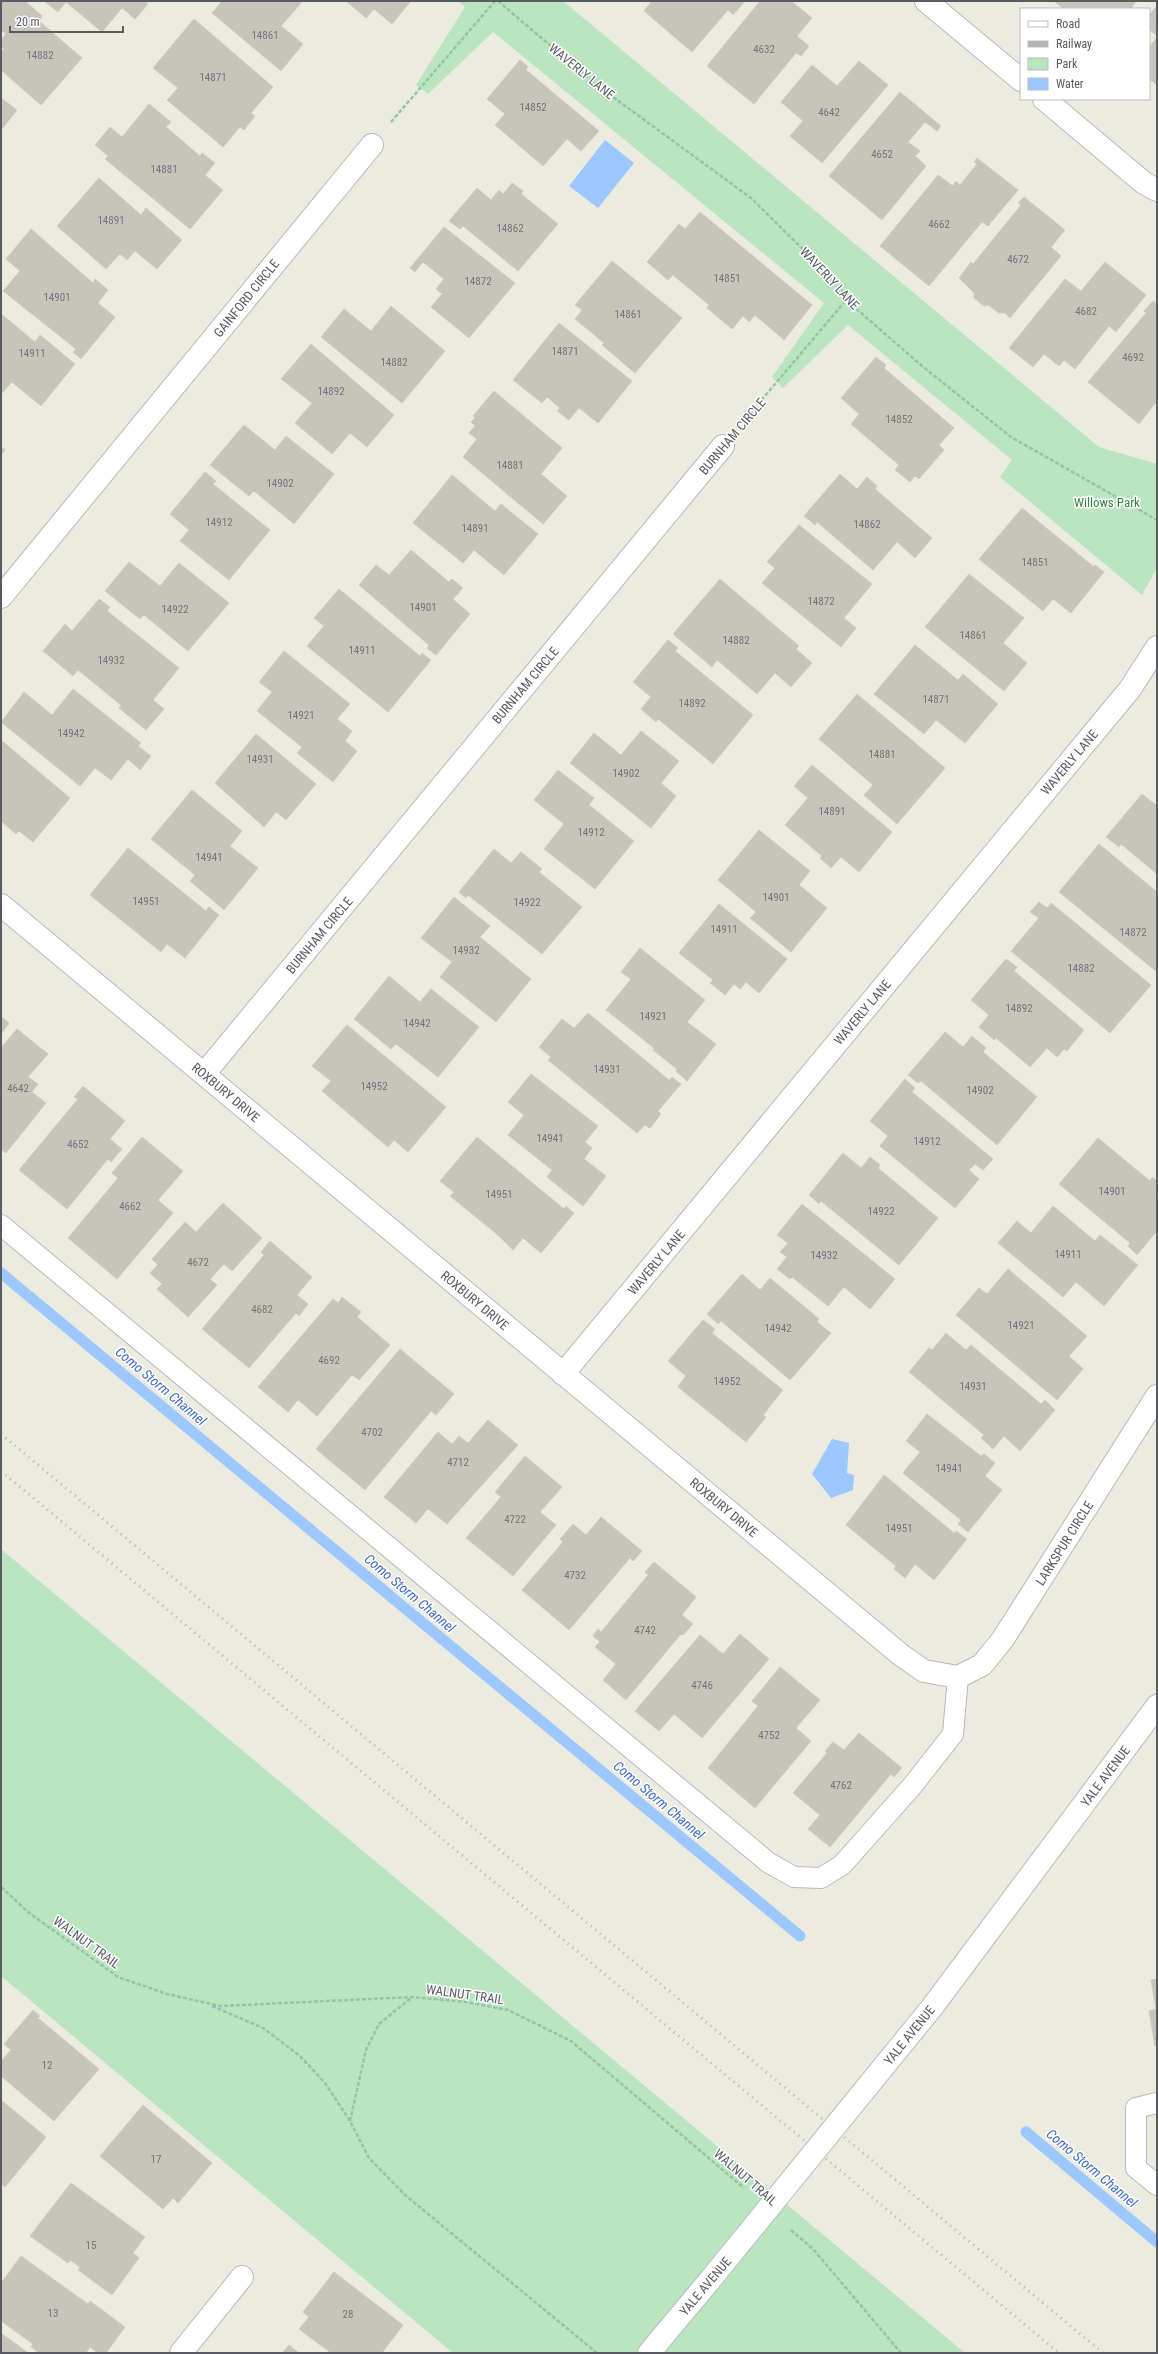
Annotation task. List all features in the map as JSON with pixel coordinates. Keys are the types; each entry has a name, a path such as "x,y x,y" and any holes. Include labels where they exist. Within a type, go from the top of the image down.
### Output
{"street":[{"path":"926,1 1020,79"},
{"path":"1045,100 1144,183 1157,190"},
{"name":"GAINFORD CIRCLE","path":"1,597 372,145"},
{"name":"BURNHAM CIRCLE","path":"204,1074 723,446"},
{"name":"WAVERLY LANE","path":"563,1374 1130,688 1157,646"},
{"name":"ROXBURY DRIVE","path":"1,905 901,1655 924,1671 958,1677"},
{"name":"LARKSPUR CIRCLE","path":"958,1677 982,1665 1003,1639 1157,1396"},
{"name":"YALE AVENUE","path":"649,2353 933,2006 1157,1706"},
{"path":"181,2353 242,2277"}],"lane":[{"path":"1,1225 769,1863 794,1877 821,1878 842,1865 913,1785 953,1734 958,1677"},
{"path":"1157,2103 1136,2108 1136,2168 1157,2185"}],"path":[{"path":"372,145 495,1"},
{"name":"WAVERLY LANE","path":"498,1 598,86 751,198 836,281 852,305 922,366 1011,436 1157,520"},
{"name":"BURNHAM CIRCLE","path":"723,446 848,298"},
{"name":"WALNUT TRAIL","path":"1,1887 28,1912 118,1977 167,1994 220,2006 412,1997 466,2002 508,2010 571,2041 745,2189"},
{"path":"350,2121 366,2050 378,2024 412,1997"},
{"path":"206,2003 263,2028 300,2056 325,2084 350,2121 369,2158 405,2195 597,2353"},
{"path":"790,2229 813,2249 901,2353"}],"green space":[{"name":"Willows Park","path":"458,1 563,1 1099,447 1157,464 1157,568 1142,595 1000,477 1012,460 848,325 783,388 772,377 824,303 493,32 428,94 416,85 465,7"},
{"path":"1,1549 965,2353 453,2353 1,1976"}],"water":[{"path":"605,140 634,163 598,208 569,186"},
{"path":"832,1439 849,1443 847,1473 854,1475 853,1490 831,1498 812,1474"}],"building":[{"path":"1,1 25,1 42,16 39,21 82,58 41,105 1,70 1,52 4,49 1,46 1,40 6,34 1,30"},
{"path":"44,1 145,1 148,4 135,19 122,8 102,32 66,2 58,12"},
{"path":"222,1 298,1 301,3 281,26 303,44 281,71 212,13"},
{"path":"346,1 411,1 392,24 374,9 366,18"},
{"path":"652,1 745,1 733,15 728,10 692,52 644,11"},
{"path":"760,1 791,1 812,18 797,36 809,46 801,56 796,53 754,104 707,66"},
{"path":"1054,1 1136,1 1132,7 1133,8 1063,8"},
{"path":"1157,6 1157,36 1150,30 1150,14"},
{"path":"194,19 273,87 251,113 255,116 244,130 240,127 223,147 167,100 178,88 153,68"},
{"path":"1157,37 1157,85 1150,80 1150,46"},
{"path":"520,60 528,67 526,70 599,131 581,151 567,139 543,166 495,125 505,114 487,99"},
{"path":"859,61 888,85 822,163 790,136 803,121 781,102 812,65 837,86"},
{"path":"900,92 941,126 937,131 925,122 908,142 920,151 915,156 926,166 882,220 829,176"},
{"path":"1,98 17,110 1,130"},
{"path":"149,104 171,122 166,127 200,156 202,153 215,163 205,175 223,190 190,229 105,159 108,156 95,145 110,127 122,137"},
{"path":"977,158 1018,190 988,226 982,222 929,286 880,246 938,175 953,186 956,181 960,185 977,164 974,162"},
{"path":"99,178 141,215 146,208 182,240 157,269 135,251 127,260 120,254 106,269 57,226"},
{"path":"512,183 523,191 521,194 558,224 518,271 463,226 460,229 449,221 477,188 491,200 499,190 503,194"},
{"path":"1024,197 1065,230 1051,247 1061,256 1010,318 1005,313 999,313 988,305 984,306 974,298 974,293 959,278 971,262 973,264 1021,205 1018,203"},
{"path":"700,212 812,305 784,340 755,315 749,322 743,316 732,329 707,308 709,305 673,275 668,280 647,262 679,224 685,229"},
{"path":"444,227 515,283 469,338 431,307 442,294 436,289 444,279 423,262 415,272 410,268"},
{"path":"31,229 93,283 95,279 108,290 98,303 115,317 81,359 73,352 76,349 3,291 20,271 6,259"},
{"path":"612,261 682,318 635,373 602,345 604,343 575,319 582,310 575,305"},
{"path":"1105,262 1146,295 1116,332 1109,326 1075,369 1064,360 1059,366 1044,354 1033,367 1009,348 1065,279 1081,291"},
{"path":"1153,301 1157,304 1157,401 1139,424 1088,382 1146,313 1144,311"},
{"path":"391,306 445,351 402,403 321,337 344,309 371,331"},
{"path":"1,314 35,342 40,335 75,364 41,406 12,382 1,394"},
{"path":"559,323 632,381 598,423 579,408 569,420 557,411 560,408 547,397 542,403 513,380"},
{"path":"311,344 394,415 367,447 350,433 332,454 295,423 312,403 281,379"},
{"path":"876,357 886,365 884,368 954,428 939,445 944,450 919,479 915,476 910,482 895,470 899,465 851,424 859,414 841,398"},
{"path":"494,391 562,448 541,474 567,496 543,524 463,457 477,439 469,433 475,426 471,422 475,418 473,416"},
{"path":"244,425 275,450 286,436 334,474 294,524 254,491 249,496 210,465"},
{"path":"1,447 5,450 1,455"},
{"path":"205,472 216,481 213,484 270,530 229,580 180,541 189,530 170,514"},
{"path":"840,474 857,489 867,477 877,486 875,489 932,538 915,558 897,542 873,570 817,522 815,525 804,516"},
{"path":"452,475 495,511 501,504 538,534 504,575 474,550 463,563 413,523"},
{"path":"1022,508 1094,567 1095,565 1104,572 1071,613 1053,599 1043,611 979,559"},
{"path":"799,525 872,584 844,618 856,628 841,647 762,583 775,568 767,562"},
{"path":"411,550 449,582 452,579 463,588 453,599 470,614 436,655 427,648 429,645 359,585 376,565 389,575"},
{"path":"129,562 160,586 179,563 229,603 188,651 144,615 140,619 105,591"},
{"path":"969,574 1024,618 1003,643 1027,663 1004,691 925,627"},
{"path":"720,579 799,646 796,649 812,663 791,687 775,673 757,694 717,660 712,667 673,634"},
{"path":"339,589 420,656 422,653 431,660 388,712 307,646 324,626 314,618"},
{"path":"99,599 110,607 107,611 179,668 153,700 164,709 146,730 119,708 121,705 78,670 73,676 43,651 65,624 72,631"},
{"path":"668,640 678,648 675,651 753,715 713,764 658,719 656,722 641,709 651,697 633,682"},
{"path":"915,645 958,680 963,674 998,704 965,743 936,720 924,734 874,694"},
{"path":"284,651 350,704 337,719 352,731 345,741 357,751 333,782 297,753 302,747 257,711 272,692 259,682"},
{"path":"73,689 141,743 138,746 151,756 140,770 128,759 111,780 95,768 80,786 1,722 24,692 52,715"},
{"path":"857,694 945,768 897,824 864,795 873,785 819,739"},
{"path":"641,731 679,761 661,783 676,796 651,828 570,763 594,733 621,755"},
{"path":"256,734 316,784 286,820 276,812 264,827 215,783"},
{"path":"1,740 70,798 33,842 19,831 16,834 1,821"},
{"path":"812,765 892,832 859,872 841,857 831,868 820,858 822,856 785,825 808,798 794,786"},
{"path":"558,770 594,798 589,805 634,841 595,889 544,849 564,824 534,800"},
{"path":"192,790 242,831 230,846 258,868 224,910 190,881 195,875 151,839"},
{"path":"1142,794 1157,806 1157,874 1121,844 1119,847 1106,837"},
{"path":"759,830 810,871 799,885 827,908 791,952 750,918 756,912 718,880"},
{"path":"1099,844 1157,892 1157,972 1059,892"},
{"path":"128,848 206,911 209,907 219,915 185,958 167,944 161,952 90,895"},
{"path":"494,849 511,863 521,852 542,869 539,872 582,907 542,954 468,895 466,898 459,892"},
{"path":"454,897 490,926 480,937 531,979 496,1022 440,977 452,962 421,938"},
{"path":"1039,902 1047,908 1051,903 1151,985 1110,1033 1011,951 1039,918 1030,912"},
{"path":"719,904 787,959 759,993 746,982 740,989 734,984 725,995 710,983 713,980 679,953"},
{"path":"640,948 705,1000 687,1022 716,1044 687,1081 676,1071 677,1069 653,1050 654,1048 606,1010 631,979 621,972"},
{"path":"1006,959 1017,967 1014,971 1084,1030 1067,1051 1064,1049 1057,1057 1047,1048 1030,1067 996,1038 994,1040 979,1027 989,1015 971,1000"},
{"path":"389,976 420,1002 431,989 479,1027 438,1077 396,1044 391,1049 354,1019"},
{"path":"588,1013 669,1080 672,1077 681,1084 658,1111 661,1114 650,1128 645,1125 637,1133 548,1060 551,1057 539,1047 562,1019 574,1028"},
{"path":"1,1017 9,1023 1,1034"},
{"path":"347,1025 446,1107 408,1152 394,1140 388,1147 322,1091 331,1081 312,1066"},
{"path":"17,1029 48,1054 28,1077 38,1084 32,1092 46,1103 6,1153 1,1149 1,1048"},
{"path":"945,1032 963,1047 972,1036 986,1048 983,1052 1037,1097 997,1145 921,1081 918,1083 908,1075"},
{"path":"531,1074 598,1126 585,1142 592,1148 584,1159 606,1176 583,1206 547,1177 552,1170 508,1135 524,1115 508,1102"},
{"path":"905,1079 915,1088 912,1092 993,1159 983,1170 975,1164 969,1170 979,1179 955,1208 880,1146 888,1136 870,1121"},
{"path":"83,1086 125,1121 110,1139 122,1149 111,1162 108,1159 67,1209 19,1170 78,1099 74,1097"},
{"path":"142,1137 183,1171 158,1200 173,1213 117,1279 68,1238 118,1178 112,1173"},
{"path":"477,1137 564,1209 566,1206 574,1213 541,1253 523,1238 513,1250 498,1235 450,1196 454,1192 440,1181"},
{"path":"1098,1138 1150,1181 1152,1177 1157,1181 1157,1197 1155,1200 1157,1202 1157,1231 1137,1255 1128,1246 1130,1243 1059,1184"},
{"path":"843,1153 861,1168 870,1157 880,1165 878,1168 938,1218 899,1265 821,1201 819,1204 809,1195"},
{"path":"223,1203 262,1238 232,1271 224,1264 210,1279 217,1285 188,1317 157,1289 162,1284 150,1273 158,1265 152,1259 185,1222 196,1232"},
{"path":"802,1204 895,1279 870,1309 844,1287 828,1306 792,1277 790,1279 777,1269 787,1257 780,1252 788,1243 777,1235"},
{"path":"1053,1206 1095,1241 1100,1235 1138,1265 1104,1306 1076,1282 1063,1297 998,1243 1017,1221 1031,1233"},
{"path":"270,1241 312,1277 297,1295 308,1304 299,1316 296,1313 249,1368 202,1329 264,1255 261,1252"},
{"path":"1008,1269 1087,1336 1069,1356 1083,1369 1057,1400 956,1315 979,1288 987,1294"},
{"path":"742,1274 760,1290 770,1278 819,1319 817,1322 831,1333 790,1380 721,1321 718,1324 707,1314"},
{"path":"342,1297 361,1312 357,1317 390,1345 359,1380 352,1375 317,1416 298,1400 288,1412 258,1387 333,1299 338,1303"},
{"path":"703,1320 715,1329 712,1333 783,1390 763,1415 766,1417 746,1442 678,1387 686,1376 668,1361"},
{"path":"946,1333 966,1350 971,1345 1041,1404 1045,1400 1055,1410 1020,1451 1004,1436 993,1449 981,1438 984,1435 909,1372 929,1348 932,1350"},
{"path":"400,1349 454,1394 436,1415 431,1411 365,1490 316,1449"},
{"path":"927,1414 981,1456 984,1454 995,1463 985,1476 1002,1490 968,1532 958,1524 961,1520 903,1473 920,1452 906,1441"},
{"path":"488,1420 518,1445 447,1524 428,1509 416,1523 384,1497 438,1432 452,1444 459,1436 468,1443"},
{"path":"525,1456 562,1487 540,1512 556,1525 513,1576 466,1538 501,1497 495,1492"},
{"path":"884,1475 954,1533 956,1531 967,1539 934,1580 915,1564 905,1578 894,1569 896,1566 846,1525"},
{"path":"601,1517 642,1551 633,1561 630,1558 569,1630 522,1590 563,1542 560,1539 573,1524 586,1535"},
{"path":"654,1562 696,1597 682,1615 693,1624 683,1635 681,1634 626,1700 603,1680 616,1664 595,1647 600,1642 593,1636 598,1629 601,1632 648,1575 645,1572"},
{"path":"740,1634 769,1659 702,1738 674,1714 659,1731 635,1711 700,1635 723,1654"},
{"path":"780,1667 820,1700 796,1728 811,1741 755,1808 708,1768 758,1706 752,1701"},
{"path":"859,1733 902,1768 894,1777 891,1774 830,1847 808,1829 820,1815 793,1793 827,1753 825,1751 833,1742 844,1750"},
{"path":"1157,1979 1157,2046 1155,2046 1149,2011 1156,2009 1151,1980"},
{"path":"33,2010 40,2016 38,2018 99,2069 54,2121 1,2076 1,2061 11,2050 4,2044"},
{"path":"1,2100 46,2137 5,2187 1,2184"},
{"path":"143,2105 212,2163 178,2203 173,2198 163,2209 100,2156"},
{"path":"71,2183 145,2237 133,2253 139,2258 112,2295 78,2270 80,2267 70,2260 68,2263 30,2236"},
{"path":"21,2256 88,2304 90,2301 125,2327 106,2353 98,2353 90,2347 86,2353 39,2353 31,2347 33,2344 1,2321 1,2283"},
{"path":"334,2272 403,2325 382,2353 331,2353 299,2329 309,2317 303,2312"},
{"path":"1,2333 28,2353 1,2353"},
{"path":"289,2345 299,2353 282,2353"}],"waterway":[{"name":"Como Storm Channel","path":"1,1273 800,1936"},
{"name":"Como Storm Channel","path":"1026,2132 1157,2242"}],"railway":[{"path":"1,1434 1103,2353"},
{"path":"1,1471 1059,2353"}]}
